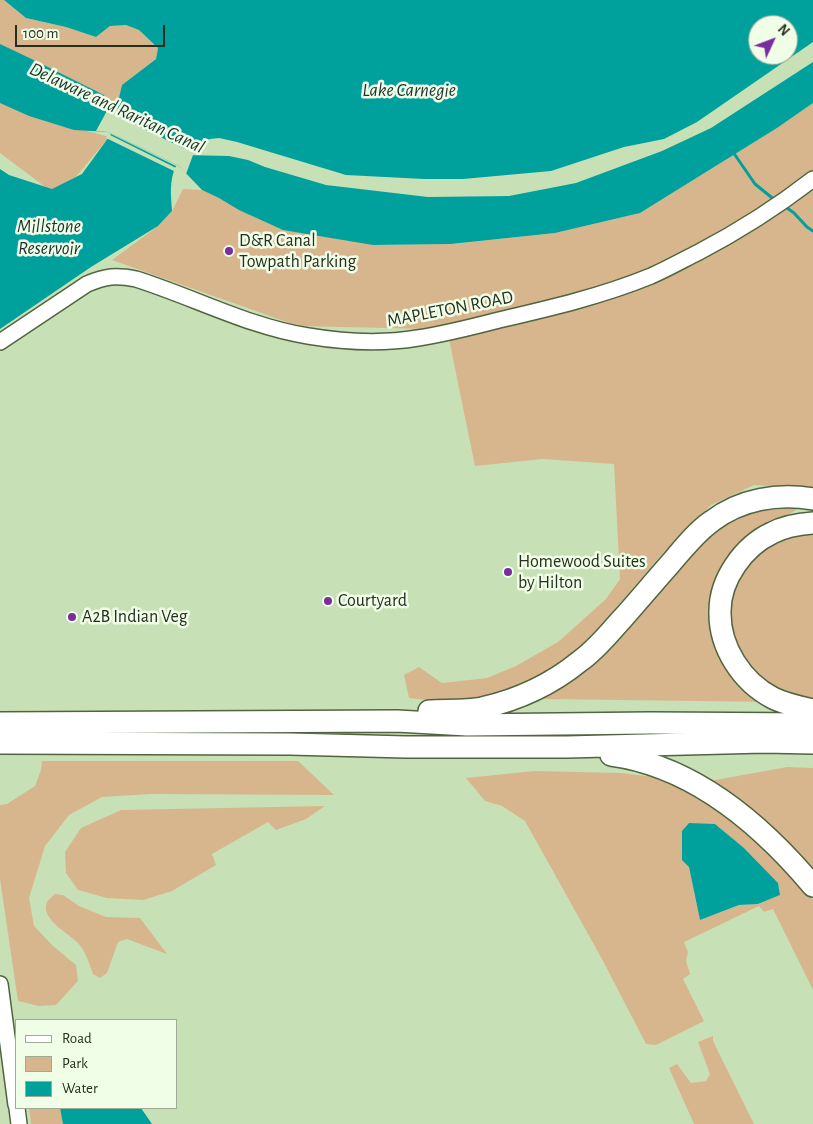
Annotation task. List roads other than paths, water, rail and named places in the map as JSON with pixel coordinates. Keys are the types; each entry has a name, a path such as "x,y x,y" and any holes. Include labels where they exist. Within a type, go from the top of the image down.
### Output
{"highway":[{"path":"397,721 412,712 480,708 510,700 538,688 560,676 589,655 687,544 712,521 724,513 770,497 799,496 813,499"},
{"path":"813,523 797,525 772,533 748,550 736,564 728,579 722,596 720,611 724,639 736,665 746,677 772,698 813,710"},
{"path":"0,722 397,721 467,725 813,724"},
{"path":"0,743 567,747 813,742"},
{"path":"0,753 29,743"},
{"path":"567,747 582,753 641,761 696,784 721,799 771,840 813,886"}],"street":[{"name":"MAPLETON ROAD","path":"0,342 87,284 102,278 115,276 150,283 286,332 332,340 363,342 390,341 436,335 555,308 622,287 652,275 748,225 813,179"},
{"path":"0,984 15,1098"},
{"path":"16,1109 19,1124"}],"water":[{"name":"Lake Carnegie","path":"4,0 813,0 813,42 798,52 798,15 748,15 748,65 780,65 697,122 664,139 624,147 551,171 463,179 346,175 219,138 210,139 185,149 117,116 122,85 156,59 158,48 139,30 126,25 110,26 96,37 66,27 26,18"},
{"path":"0,44 104,95 114,120 185,155 229,156 248,160 326,185 428,197 509,196 576,183 662,151 711,128 813,62 813,103 777,128 640,213 555,233 451,244 373,245 283,230 239,210 202,190 179,166 108,132 74,130 29,116 0,103"},
{"name":"Millstone Reservoir","path":"111,134 176,166 171,183 172,211 158,226 91,267 0,329 0,169 9,175 52,189 82,174"},
{"path":"689,823 715,824 744,848 778,883 780,895 758,904 739,905 700,920 689,867 682,860 682,831"},
{"path":"60,1109 142,1109 152,1124 63,1124"}],"waterway":[{"path":"733,152 755,184 776,201"},
{"path":"783,205 813,231"}],"place":[{"name":"D&R Canal Towpath Parking","path":"229,251"},
{"name":"Homewood Suites by Hilton","path":"508,572"},
{"name":"Courtyard","path":"328,601"},
{"name":"A2B Indian Veg","path":"72,617"}],"water label":[{"name":"Delaware and Raritan Canal","path":"117,108"}]}
